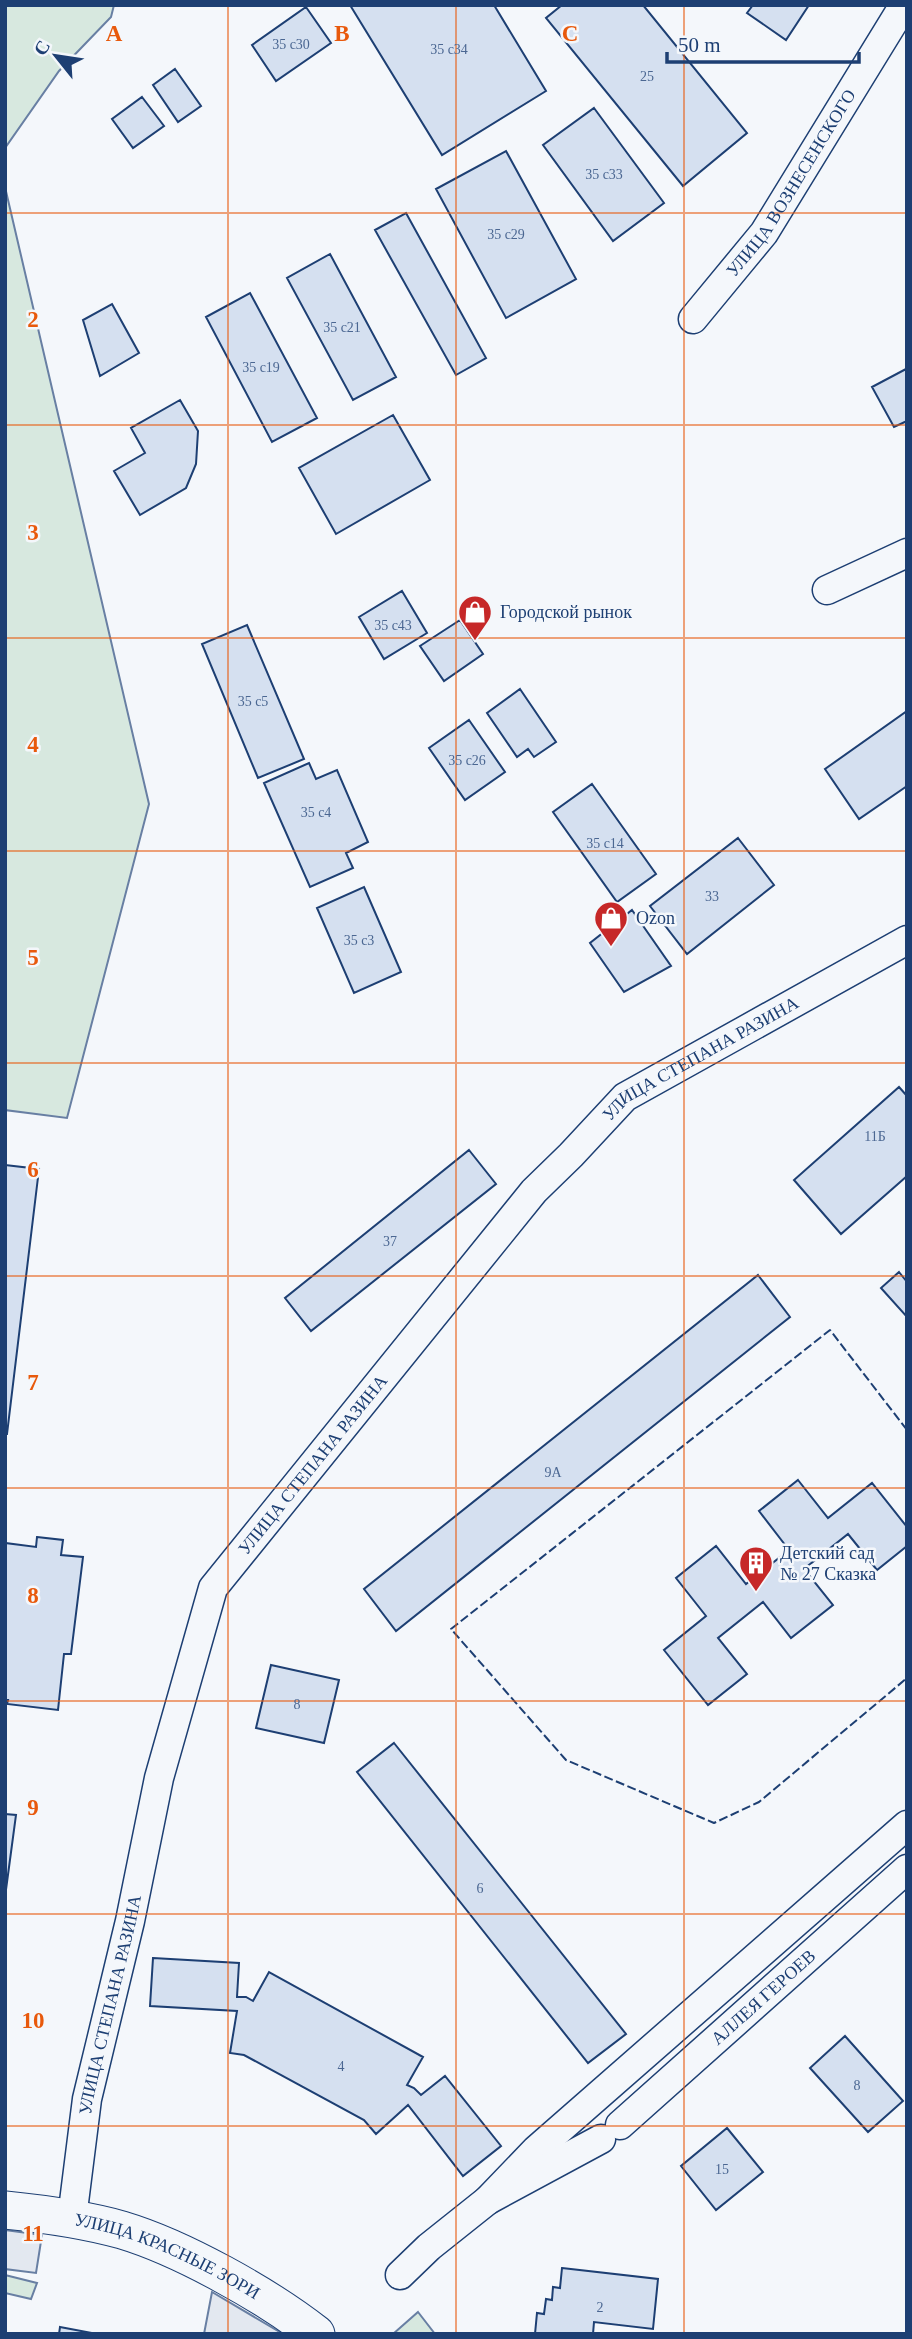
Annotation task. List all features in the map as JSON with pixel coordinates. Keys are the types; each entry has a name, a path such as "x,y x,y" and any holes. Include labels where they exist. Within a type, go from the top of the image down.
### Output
{"main road":[{"name":"УЛИЦА КРАСНЫЕ ЗОРИ","path":"5,2210 72,2218 124,2231 169,2249 237,2283 316,2334"}],"street":[{"name":"УЛИЦА ВОЗНЕСЕНСКОГО","path":"693,319 764,233 904,5"},
{"path":"827,590 907,552"},
{"name":"УЛИЦА СТЕПАНА РАЗИНА","path":"72,2218 87,2099 130,1921 159,1778 213,1588 534,1191 625,1097 907,940"},
{"path":"400,2275 488,2200 536,2150 907,1825"},
{"name":"АЛЛЕЯ ГЕРОЕВ","path":"488,2200 610,2132 907,1870"}],"shaded area":[{"path":"5,5 114,5 111,17 59,71 5,148"},
{"path":"5,187 149,804 67,1118 5,1110"},
{"path":"5,2230 42,2235 36,2273 5,2269"},
{"path":"5,2275 37,2283 31,2299 5,2293"},
{"path":"212,2292 283,2334 204,2334"},
{"path":"418,2312 435,2334 393,2334"}],"building":[{"path":"350,5 494,5 546,91 442,155"},
{"path":"562,5 643,5 747,133 683,186 546,18"},
{"path":"753,5 809,5 786,40 747,13"},
{"path":"306,7 331,43 276,81 252,45"},
{"path":"175,69 201,106 178,122 153,85"},
{"path":"142,97 164,126 133,148 112,119"},
{"path":"594,108 664,203 613,241 543,145"},
{"path":"506,151 576,279 506,318 436,189"},
{"path":"406,213 486,358 456,375 375,230"},
{"path":"330,254 396,377 353,400 287,278"},
{"path":"250,293 317,418 272,442 206,317"},
{"path":"112,304 139,353 100,376 83,320"},
{"path":"906,369 907,421 894,427 872,387"},
{"path":"180,400 198,431 196,464 186,488 140,515 114,471 145,453 131,428"},
{"path":"393,415 430,480 336,534 299,468"},
{"path":"402,591 427,633 384,659 359,617"},
{"path":"460,620 483,654 444,681 420,646"},
{"path":"247,625 304,759 258,778 202,644"},
{"path":"520,689 556,742 534,757 528,749 517,757 487,713"},
{"path":"907,711 907,786 859,819 825,769"},
{"path":"469,720 505,772 465,800 429,748"},
{"path":"309,763 316,779 337,770 368,842 346,853 353,868 310,887 264,783"},
{"path":"592,784 656,874 617,902 553,812"},
{"path":"738,838 774,885 687,954 650,906"},
{"path":"364,887 401,972 354,993 317,908"},
{"path":"632,910 671,966 624,992 590,943"},
{"path":"899,1087 907,1096 907,1176 841,1234 794,1180"},
{"path":"469,1150 496,1184 311,1331 285,1298"},
{"path":"5,1165 39,1169 7,1434 5,1434"},
{"path":"899,1272 907,1282 907,1317 881,1288"},
{"path":"758,1275 790,1317 396,1631 364,1589"},
{"name":"Детский сад № 27 Сказка","path":"798,1480 828,1518 872,1483 907,1527 907,1546 877,1570 848,1534 804,1569 833,1605 791,1638 763,1602 718,1638 747,1674 708,1705 664,1650 706,1616 676,1578 716,1546 746,1584 789,1550 759,1511"},
{"path":"37,1537 63,1540 61,1555 83,1557 71,1654 64,1654 58,1710 7,1704 8,1700 5,1700 5,1543 36,1547"},
{"path":"271,1665 339,1680 324,1743 256,1728"},
{"path":"394,1743 626,2034 588,2063 357,1772"},
{"path":"5,1814 16,1815 5,1897"},
{"path":"153,1958 239,1963 237,1997 246,1997 253,2001 269,1972 423,2057 407,2085 421,2095 445,2076 501,2146 463,2176 408,2105 376,2134 364,2120 244,2055 230,2053 237,2011 150,2006"},
{"path":"845,2036 903,2101 868,2132 810,2068"},
{"path":"727,2128 763,2172 716,2210 681,2166"},
{"path":"562,2268 658,2279 653,2329 594,2322 593,2334 535,2334 537,2313 544,2314 546,2299 552,2300 553,2287 560,2288"},
{"path":"60,2327 97,2334 59,2334"}],"fence":[{"path":"907,1430 830,1330 451,1629 566,1760 714,1823 759,1802 907,1678"}],"place":[{"name":"Городской рынок","path":"475,642"},
{"name":"Ozon","path":"611,948"},
{"name":"Детский сад № 27 Сказка","path":"756,1593"}]}
